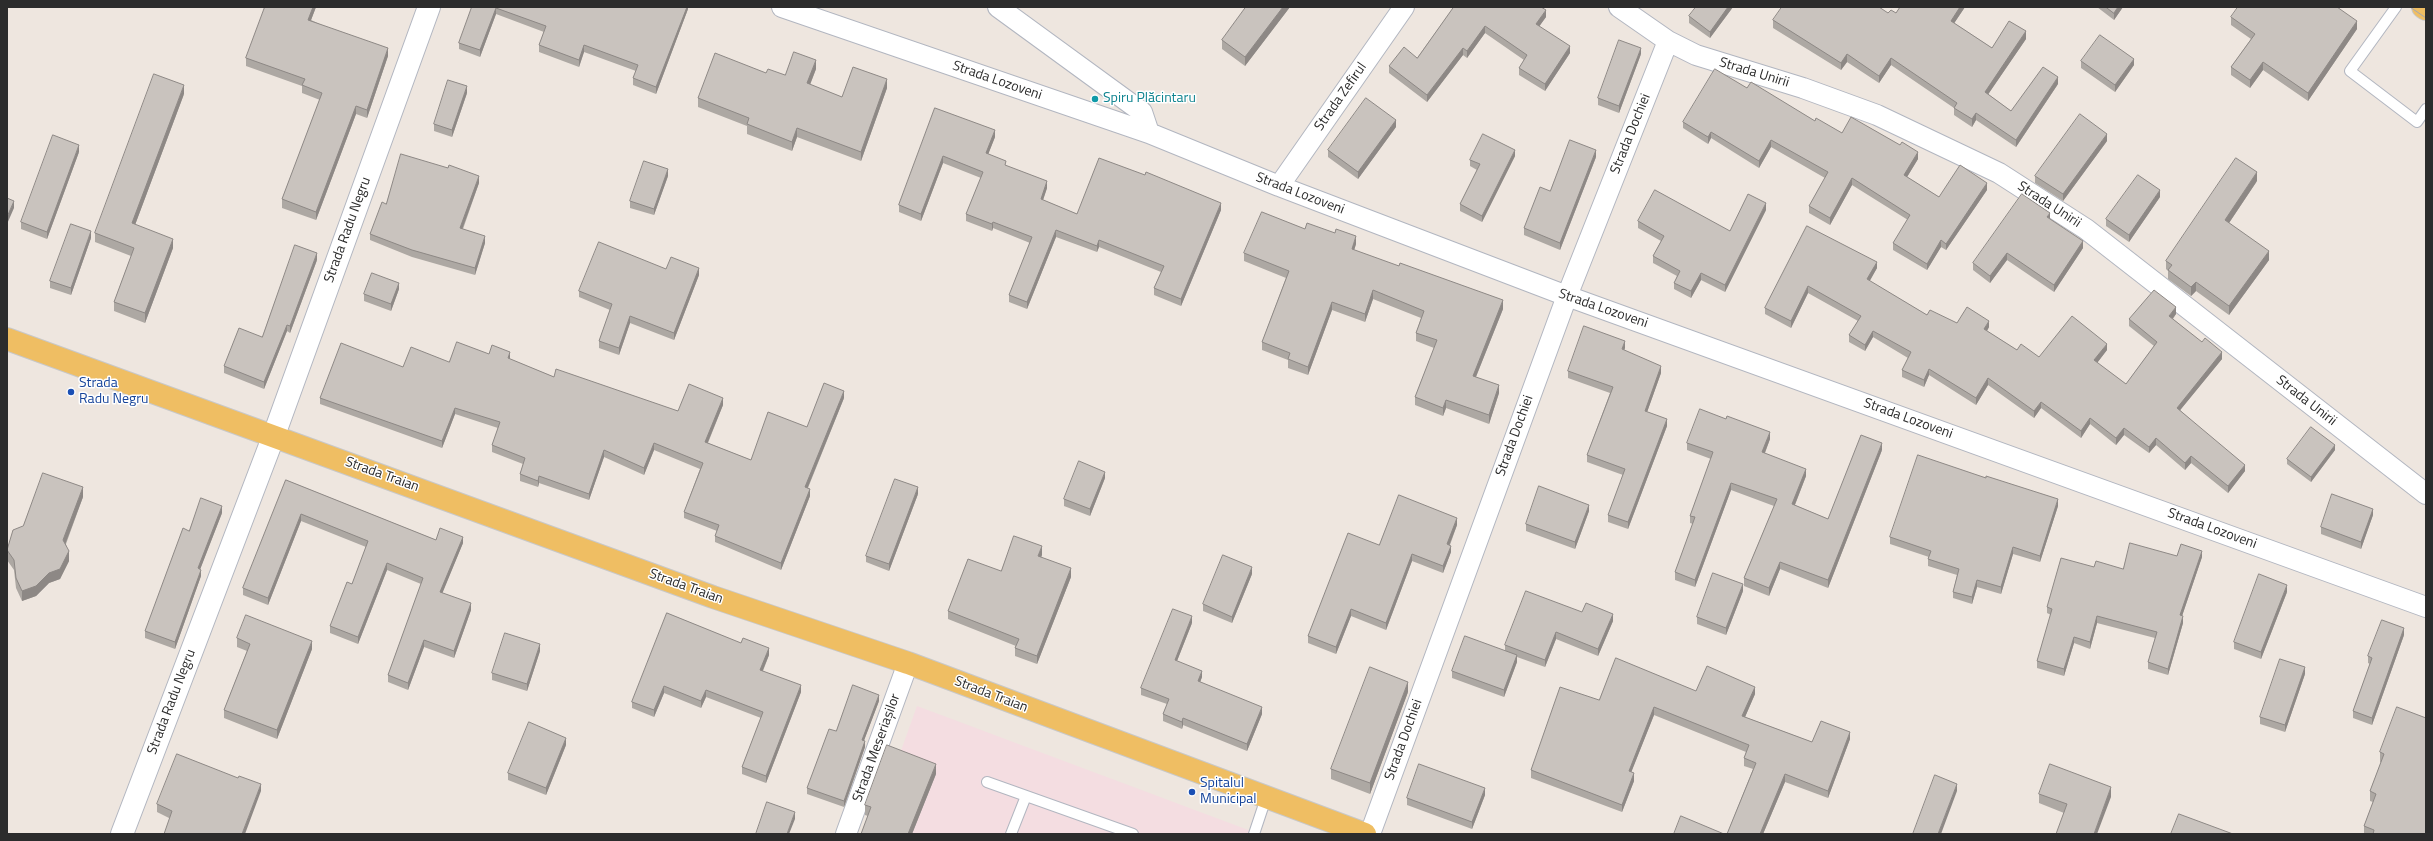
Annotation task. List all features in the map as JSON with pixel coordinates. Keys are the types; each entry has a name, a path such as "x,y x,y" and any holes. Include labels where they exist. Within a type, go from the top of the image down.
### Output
{"main road":[{"name":"Strada Traian","path":"7,339 274,435 713,597 908,663 1365,834"}],"street":[{"name":"Strada Radu Negru","path":"122,834 274,435 429,7"},
{"name":"Strada Lozoveni","path":"782,7 1149,133 1279,186 1567,296 2426,607"},
{"path":"998,7 1142,112 1149,133"},
{"name":"Strada Zefirul","path":"1279,186 1404,7"},
{"name":"Strada Unirii","path":"1619,7 1668,41 1696,55 1803,88 1877,115 1999,172 2086,229 2426,494"},
{"name":"Strada Dochiei","path":"1370,834 1567,296 1668,41"},
{"name":"Strada Meseriașilor","path":"846,834 908,663"}],"lane":[{"path":"2396,7 2350,72 2417,122 2426,109"},
{"path":"987,782 1133,834"},
{"path":"1011,834 1026,796"},
{"path":"1254,834 1266,798"}],"shaded area":[{"path":"917,706 1259,834 871,834"}],"building":[{"path":"265,7 313,7 308,20 388,48 367,110 356,106 316,212 282,199 322,93 302,85 305,79 246,58"},
{"path":"472,7 687,7 656,87 633,78 638,65 584,45 579,60 539,45 546,26 496,8 480,50 459,43"},
{"path":"1246,7 1283,7 1245,57 1222,40"},
{"path":"1454,7 1541,7 1546,10 1536,24 1570,46 1545,84 1519,68 1527,55 1485,26 1467,51 1463,48 1427,95 1389,66 1404,47 1417,58"},
{"path":"1696,7 1728,7 1710,32 1689,16"},
{"path":"1782,7 1879,7 1888,13 1891,10 1896,13 1900,7 1960,7 1951,21 1992,48 2009,21 2026,31 1985,92 2011,111 2043,67 2058,77 2016,140 1976,113 1972,119 1954,108 1957,103 1891,58 1879,76 1847,54 1841,63 1773,20"},
{"path":"2106,7 2118,7 2114,13"},
{"path":"2238,7 2337,7 2357,21 2308,93 2263,62 2250,80 2231,67 2255,34 2231,17"},
{"path":"2100,35 2134,59 2115,85 2081,61"},
{"path":"1619,40 1641,48 1619,106 1598,98"},
{"path":"794,52 816,60 807,83 842,97 853,67 887,79 861,152 797,128 792,142 747,124 749,118 698,98 715,53 766,73 768,69 785,75"},
{"path":"1715,69 1747,88 1751,82 1815,121 1816,118 1842,133 1851,117 1900,145 1902,142 1918,152 1904,175 1939,197 1960,165 1987,183 1946,244 1941,240 1927,264 1893,243 1910,215 1852,178 1830,218 1809,206 1828,172 1771,140 1759,161 1711,132 1708,137 1683,122"},
{"path":"154,74 184,85 132,223 173,239 145,313 114,302 134,248 95,233"},
{"path":"448,80 467,86 452,130 434,124"},
{"path":"1366,98 1396,120 1358,172 1328,150"},
{"path":"935,108 995,130 986,153 1006,161 1005,165 1047,181 1041,199 1077,214 1099,158 1145,175 1146,172 1221,203 1181,299 1154,288 1164,266 1099,240 1097,246 1056,230 1027,302 1009,295 1032,237 993,222 992,224 966,214 983,172 943,156 921,214 899,205"},
{"path":"2080,114 2107,134 2063,194 2035,176"},
{"path":"1483,134 1515,150 1482,216 1460,204 1480,164 1470,160"},
{"path":"53,135 79,145 47,232 21,222"},
{"path":"1570,140 1596,150 1560,243 1524,228 1540,187 1550,191"},
{"path":"401,154 448,168 449,165 479,176 460,228 485,236 475,268 412,250 370,234 382,202 386,204"},
{"path":"2236,158 2257,172 2225,220 2269,251 2229,306 2196,282 2191,287 2168,270 2172,265 2166,261"},
{"path":"644,161 668,169 654,209 630,201"},
{"path":"2138,175 2160,190 2129,235 2106,219"},
{"path":"1655,190 1730,231 1748,194 1766,203 1725,285 1701,273 1691,291 1674,283 1680,271 1653,256 1664,236 1638,221"},
{"path":"2022,194 2050,213 2047,217 2083,241 2054,285 2007,253 1990,276 1973,263"},
{"path":"7,198 14,201 7,217"},
{"path":"1262,212 1305,229 1307,223 1335,233 1336,229 1356,236 1352,249 1399,266 1400,263 1503,300 1473,376 1499,385 1489,415 1446,400 1443,408 1415,397 1437,340 1416,333 1424,311 1373,290 1365,314 1332,302 1308,367 1288,359 1290,353 1262,342 1289,271 1244,253"},
{"path":"71,224 91,231 71,288 50,281"},
{"path":"1807,226 1877,262 1867,279 1927,315 1930,310 1957,323 1967,307 1989,321 1984,329 2017,350 2021,344 2039,357 2072,316 2107,344 2094,360 2126,384 2157,342 2129,319 2154,290 2176,307 2169,316 2202,342 2205,338 2222,352 2177,408 2245,465 2228,486 2191,456 2185,463 2156,438 2149,447 2124,428 2116,438 2090,418 2081,431 2041,402 2034,411 1988,378 1976,398 1929,369 1924,380 1902,370 1911,352 1873,331 1865,345 1849,335 1861,316 1808,286 1791,321 1765,308"},
{"path":"599,242 666,269 671,257 699,268 674,333 630,316 619,348 599,341 612,304 579,291"},
{"path":"295,245 317,253 290,326 287,325 264,382 224,366 239,328 262,337"},
{"path":"372,273 399,283 391,304 364,294"},
{"path":"1584,326 1625,341 1622,349 1661,366 1645,411 1667,419 1628,522 1608,515 1625,469 1587,455 1613,387 1568,371"},
{"path":"457,342 489,354 492,345 510,352 508,358 554,377 556,369 678,411 689,384 723,398 705,442 751,460 768,412 807,427 824,383 844,391 805,487 810,489 781,563 715,536 719,525 684,512 703,463 654,443 644,468 604,450 589,494 539,476 538,481 520,474 525,458 492,445 500,422 455,408 442,441 320,398 341,343 403,367 411,347 449,362"},
{"path":"1700,409 1726,419 1727,416 1770,432 1762,452 1806,469 1792,504 1828,519 1861,435 1882,443 1828,580 1780,562 1769,588 1744,578 1777,499 1731,483 1695,580 1675,572 1695,517 1690,516 1713,452 1687,443"},
{"path":"2311,427 2335,445 2311,477 2287,459"},
{"path":"1918,455 1986,478 1986,476 2058,499 2040,556 2013,547 2001,587 1977,580 1972,597 1953,592 1959,569 1928,559 1931,551 1890,537"},
{"path":"1079,461 1105,472 1090,509 1064,499"},
{"path":"43,473 83,487 63,540 69,551 60,569 49,573 36,586 22,591 16,578 14,560 7,550 13,530 23,526"},
{"path":"895,479 918,487 889,564 866,556"},
{"path":"286,480 436,540 440,528 463,537 440,592 471,603 454,651 424,640 408,683 388,675 423,578 387,563 358,637 330,626 347,582 352,584 368,541 301,514 268,598 243,588"},
{"path":"1539,486 1589,505 1575,542 1526,524"},
{"path":"2332,494 2373,509 2361,542 2321,527"},
{"path":"1399,495 1457,518 1447,544 1451,546 1443,566 1412,554 1386,623 1351,609 1336,647 1308,636 1348,533 1379,545"},
{"path":"201,498 222,506 198,568 201,570 175,642 145,631 183,528 189,531"},
{"path":"1014,536 1042,546 1038,556 1071,568 1037,656 1015,648 1019,639 948,611 968,559 1001,571"},
{"path":"2130,543 2177,556 2181,544 2202,551 2180,615 2183,616 2168,669 2148,662 2157,632 2097,616 2090,642 2074,637 2064,669 2037,661 2052,609 2047,607 2061,558 2094,567 2096,561 2123,569"},
{"path":"1223,555 1252,567 1232,617 1203,604"},
{"path":"1713,573 1743,584 1726,628 1697,617"},
{"path":"2259,574 2287,585 2261,652 2234,642"},
{"path":"1526,591 1582,612 1586,603 1613,614 1598,649 1556,632 1545,660 1505,645"},
{"path":"1173,609 1192,616 1175,660 1202,671 1198,681 1262,707 1247,744 1183,718 1182,722 1163,714 1169,699 1141,688"},
{"path":"667,613 741,643 743,638 769,648 760,670 801,685 766,776 742,767 763,712 706,690 701,701 664,686 654,710 632,702"},
{"path":"246,615 312,641 277,730 224,710 250,644 237,638"},
{"path":"2382,620 2404,628 2372,718 2353,711 2372,658 2368,656"},
{"path":"505,633 540,644 527,684 492,673"},
{"path":"1465,636 1517,655 1504,690 1452,671"},
{"path":"1616,658 1696,691 1707,666 1755,687 1742,716 1812,742 1821,721 1850,732 1828,791 1785,774 1760,834 1727,834 1756,763 1744,758 1749,745 1654,707 1629,771 1634,773 1622,805 1531,770 1560,687 1599,700"},
{"path":"2280,659 2305,667 2285,725 2260,717"},
{"path":"1370,667 1408,682 1370,783 1331,769"},
{"path":"853,685 879,695 862,740 865,741 844,801 807,788 829,729 836,731"},
{"path":"2397,707 2426,718 2426,834 2373,834 2374,830 2364,826 2376,794 2370,791 2384,754 2380,752"},
{"path":"529,722 566,738 546,788 508,773"},
{"path":"887,745 936,764 908,834 861,834 871,807 865,805"},
{"path":"177,754 238,778 239,776 261,784 242,834 164,834 172,811 157,804"},
{"path":"1419,764 1485,788 1472,822 1407,798"},
{"path":"2050,764 2111,787 2094,834 2056,834 2067,804 2039,794"},
{"path":"1935,775 1957,784 1938,834 1913,834"},
{"path":"767,802 795,812 787,834 756,834"},
{"path":"2179,814 2233,834 2171,834"},
{"path":"1681,816 1724,834 1674,834"}],"tram line":[{"path":"2410,7 2426,18"}],"place":[{"name":"Spiru Plăcintaru","path":"1095,99"},
{"name":"Strada Radu Negru","path":"71,392"},
{"name":"Spitalul Municipal","path":"1192,792"}]}
